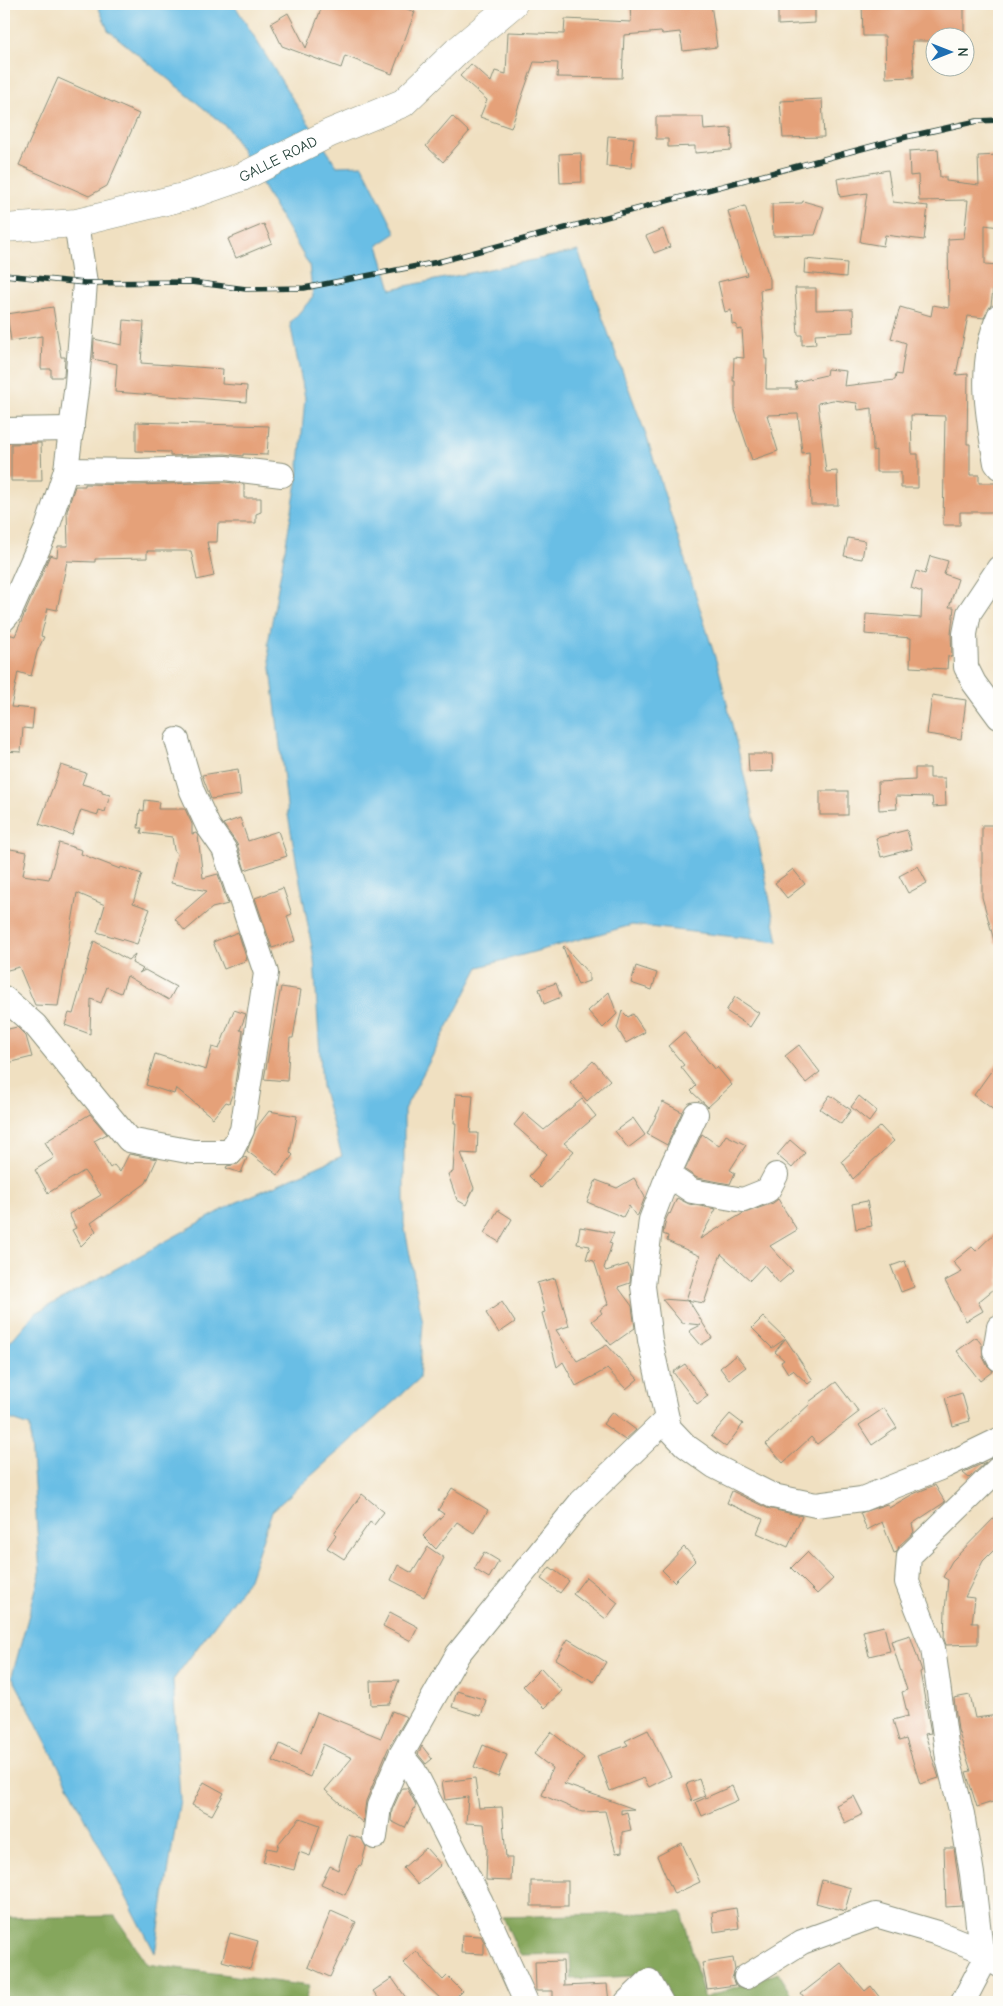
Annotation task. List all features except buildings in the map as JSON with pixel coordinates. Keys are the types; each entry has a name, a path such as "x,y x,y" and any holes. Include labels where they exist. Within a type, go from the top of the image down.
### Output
{"highway":[{"name":"GALLE ROAD","path":"4,228 76,223 187,196 242,177 330,132 403,103 457,51 513,4"}],"street":[{"path":"4,619 10,612 47,528 66,470 72,429 85,283 76,223"},
{"path":"999,316 989,346 985,375 989,424 996,462 999,467"},
{"path":"4,430 72,429"},
{"path":"66,470 138,471 225,468 282,475"},
{"path":"999,568 969,613 965,634 966,667 974,683 999,717"},
{"path":"4,998 35,1025 129,1140 193,1152 231,1152 242,1130 266,973 224,849 208,826 192,791 177,740"},
{"path":"696,1114 668,1175 651,1220 643,1286 650,1340 669,1428 686,1446 714,1466 772,1496 816,1505 862,1499 945,1466 999,1440"},
{"path":"668,1175 692,1191 744,1200 768,1190 776,1175"},
{"path":"999,1327 995,1351 999,1359"},
{"path":"375,1837 380,1806 401,1755 458,1654 580,1503 667,1419"},
{"path":"963,2002 989,1957 962,1814 948,1758 933,1648 907,1582 909,1556 999,1468"},
{"path":"401,1755 414,1771 481,1902 526,2002"},
{"path":"746,1977 802,1942 876,1915 938,1933 989,1957"},
{"path":"627,2002 649,1981 661,2002"}],"green space":[{"path":"682,1912 704,1998 778,1972 797,2002 672,2002 656,1975 571,1979 570,1954 520,1955 503,1917"},
{"path":"115,1916 147,1964 309,1986 305,2002 4,2002 4,1918"}],"water":[{"path":"97,4 234,4 337,166 362,165 396,233 378,245 391,289 578,251 647,438 719,670 753,813 778,942 632,925 479,967 404,1110 404,1224 423,1323 419,1379 272,1511 249,1579 173,1680 180,1799 155,1953 12,1676 40,1574 30,1426 4,1417 4,1349 34,1314 235,1203 342,1156 322,1087 314,959 288,815 268,643 298,477 305,398 290,323 313,297 309,265 229,129 108,30"}],"railway":[{"path":"4,275 85,283 191,282 246,289 304,288 438,262 906,137 977,121 999,120"}]}
